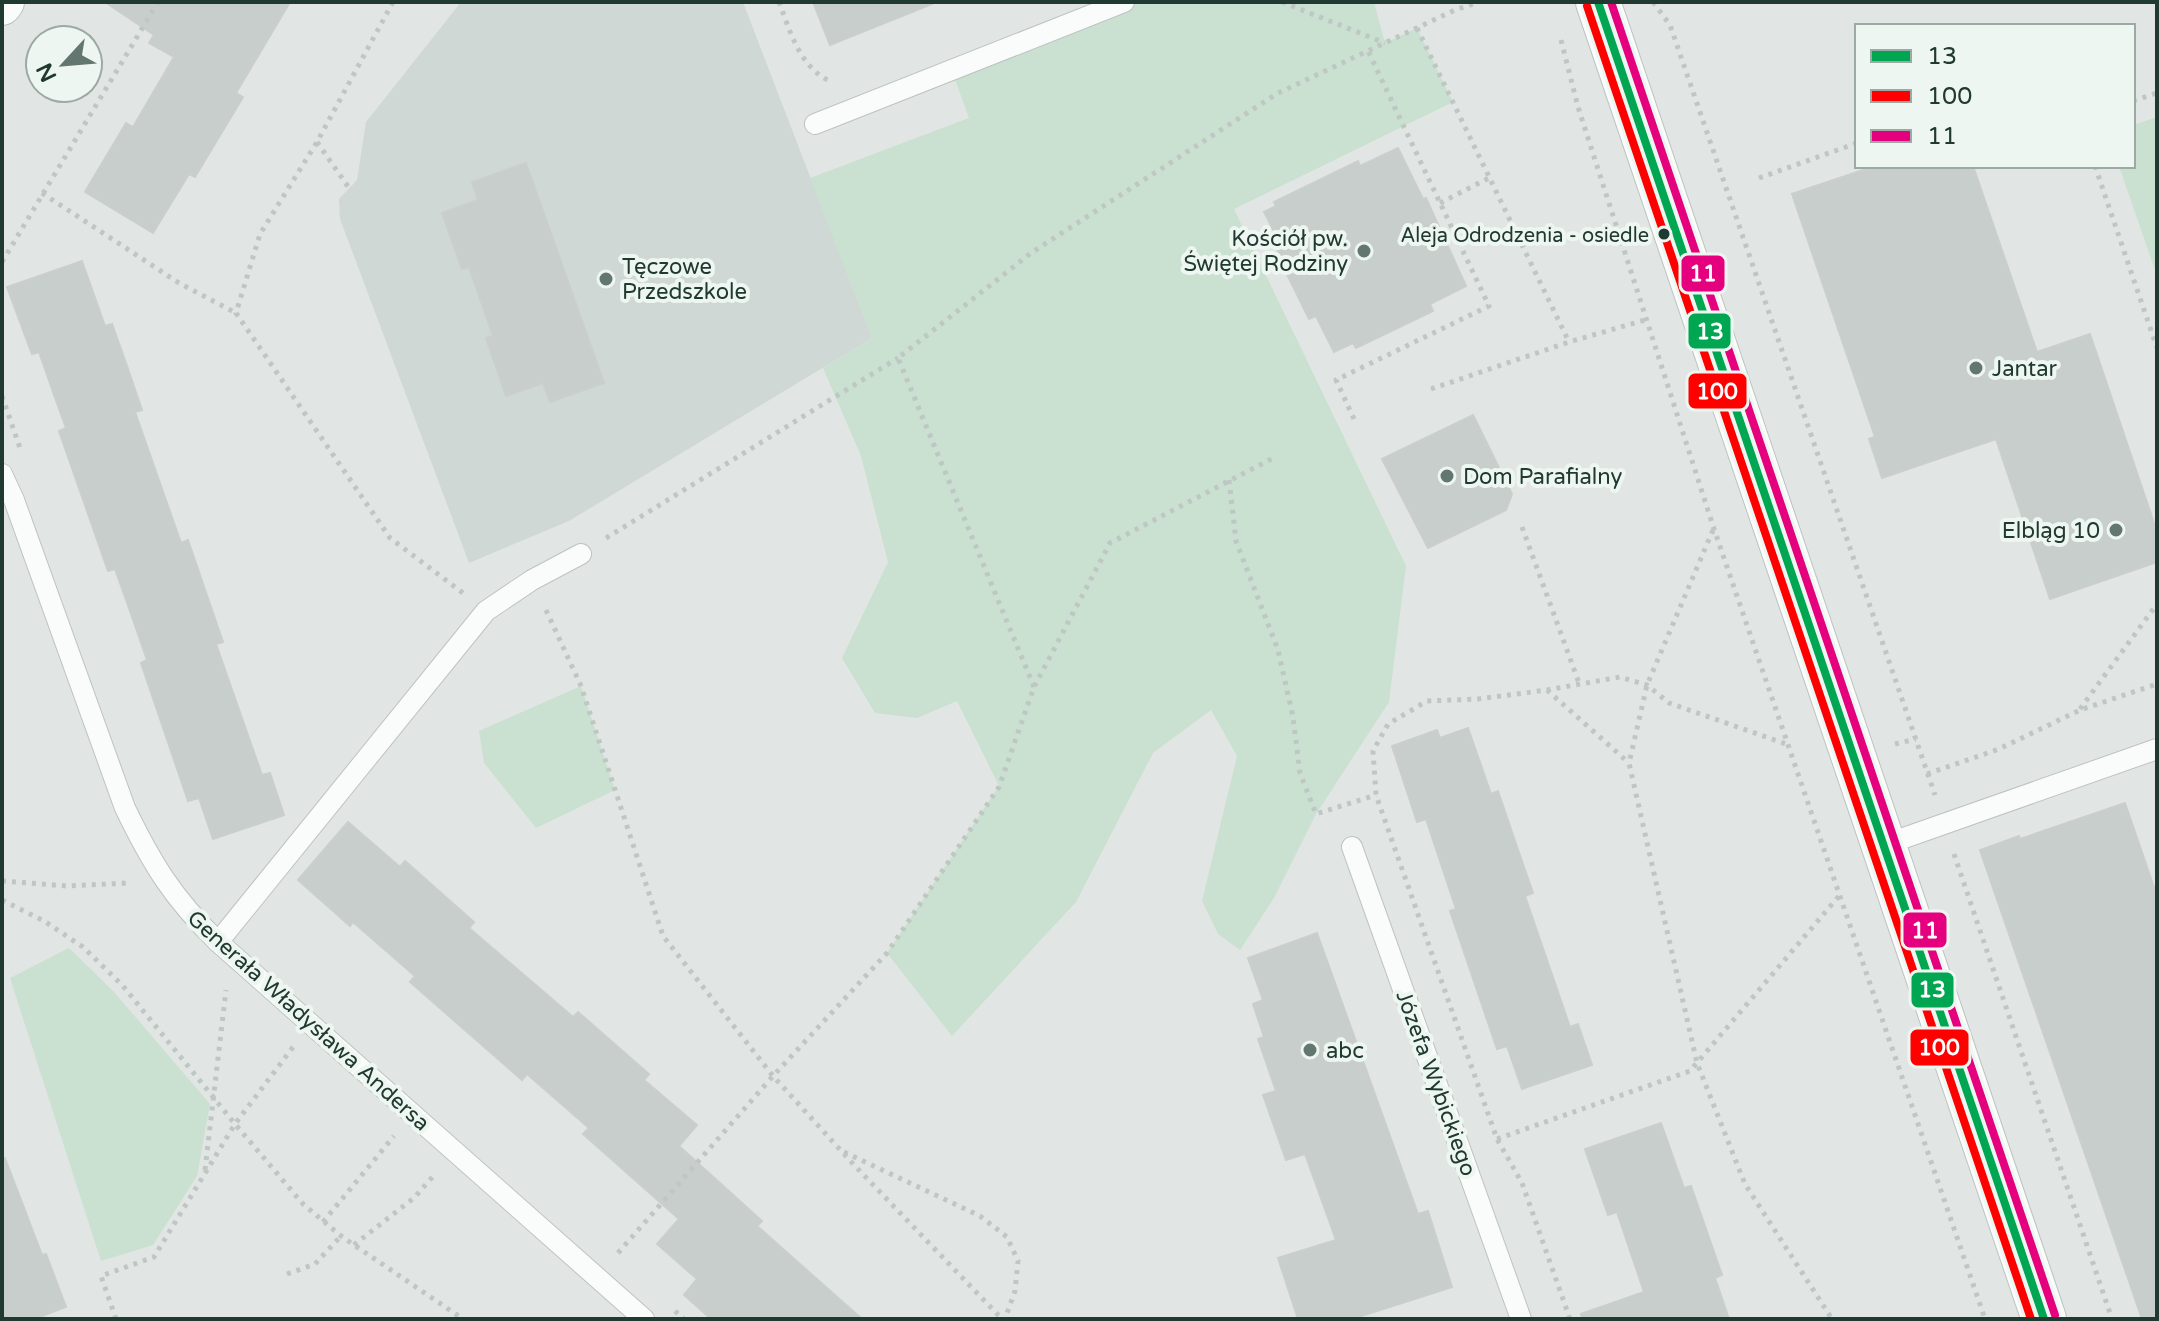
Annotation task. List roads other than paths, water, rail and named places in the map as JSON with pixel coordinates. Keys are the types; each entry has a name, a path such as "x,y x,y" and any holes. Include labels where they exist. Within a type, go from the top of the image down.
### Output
{"street":[{"path":"1598,2 2044,1319"}],"lane":[{"path":"815,124 1124,2"},
{"name":"Generała Władysława Andersa","path":"2,474 125,808 164,881 191,915 224,947 644,1319"},
{"path":"224,947 486,611 532,580 581,554"},
{"path":"1884,845 2157,749"},
{"name":"Józefa Wybickiego","path":"1352,847 1521,1319"}],"place":[{"name":"Aleja Odrodzenia - osiedle","path":"1664,234"},
{"name":"Kościół pw. Świętej Rodziny","path":"1364,251"},
{"name":"Tęczowe Przedszkole","path":"606,279"},
{"name":"Jantar","path":"1976,368"},
{"name":"Dom Parafialny","path":"1447,476"},
{"name":"Elbląg 10","path":"2116,530"},
{"name":"abc","path":"1310,1050"}]}
